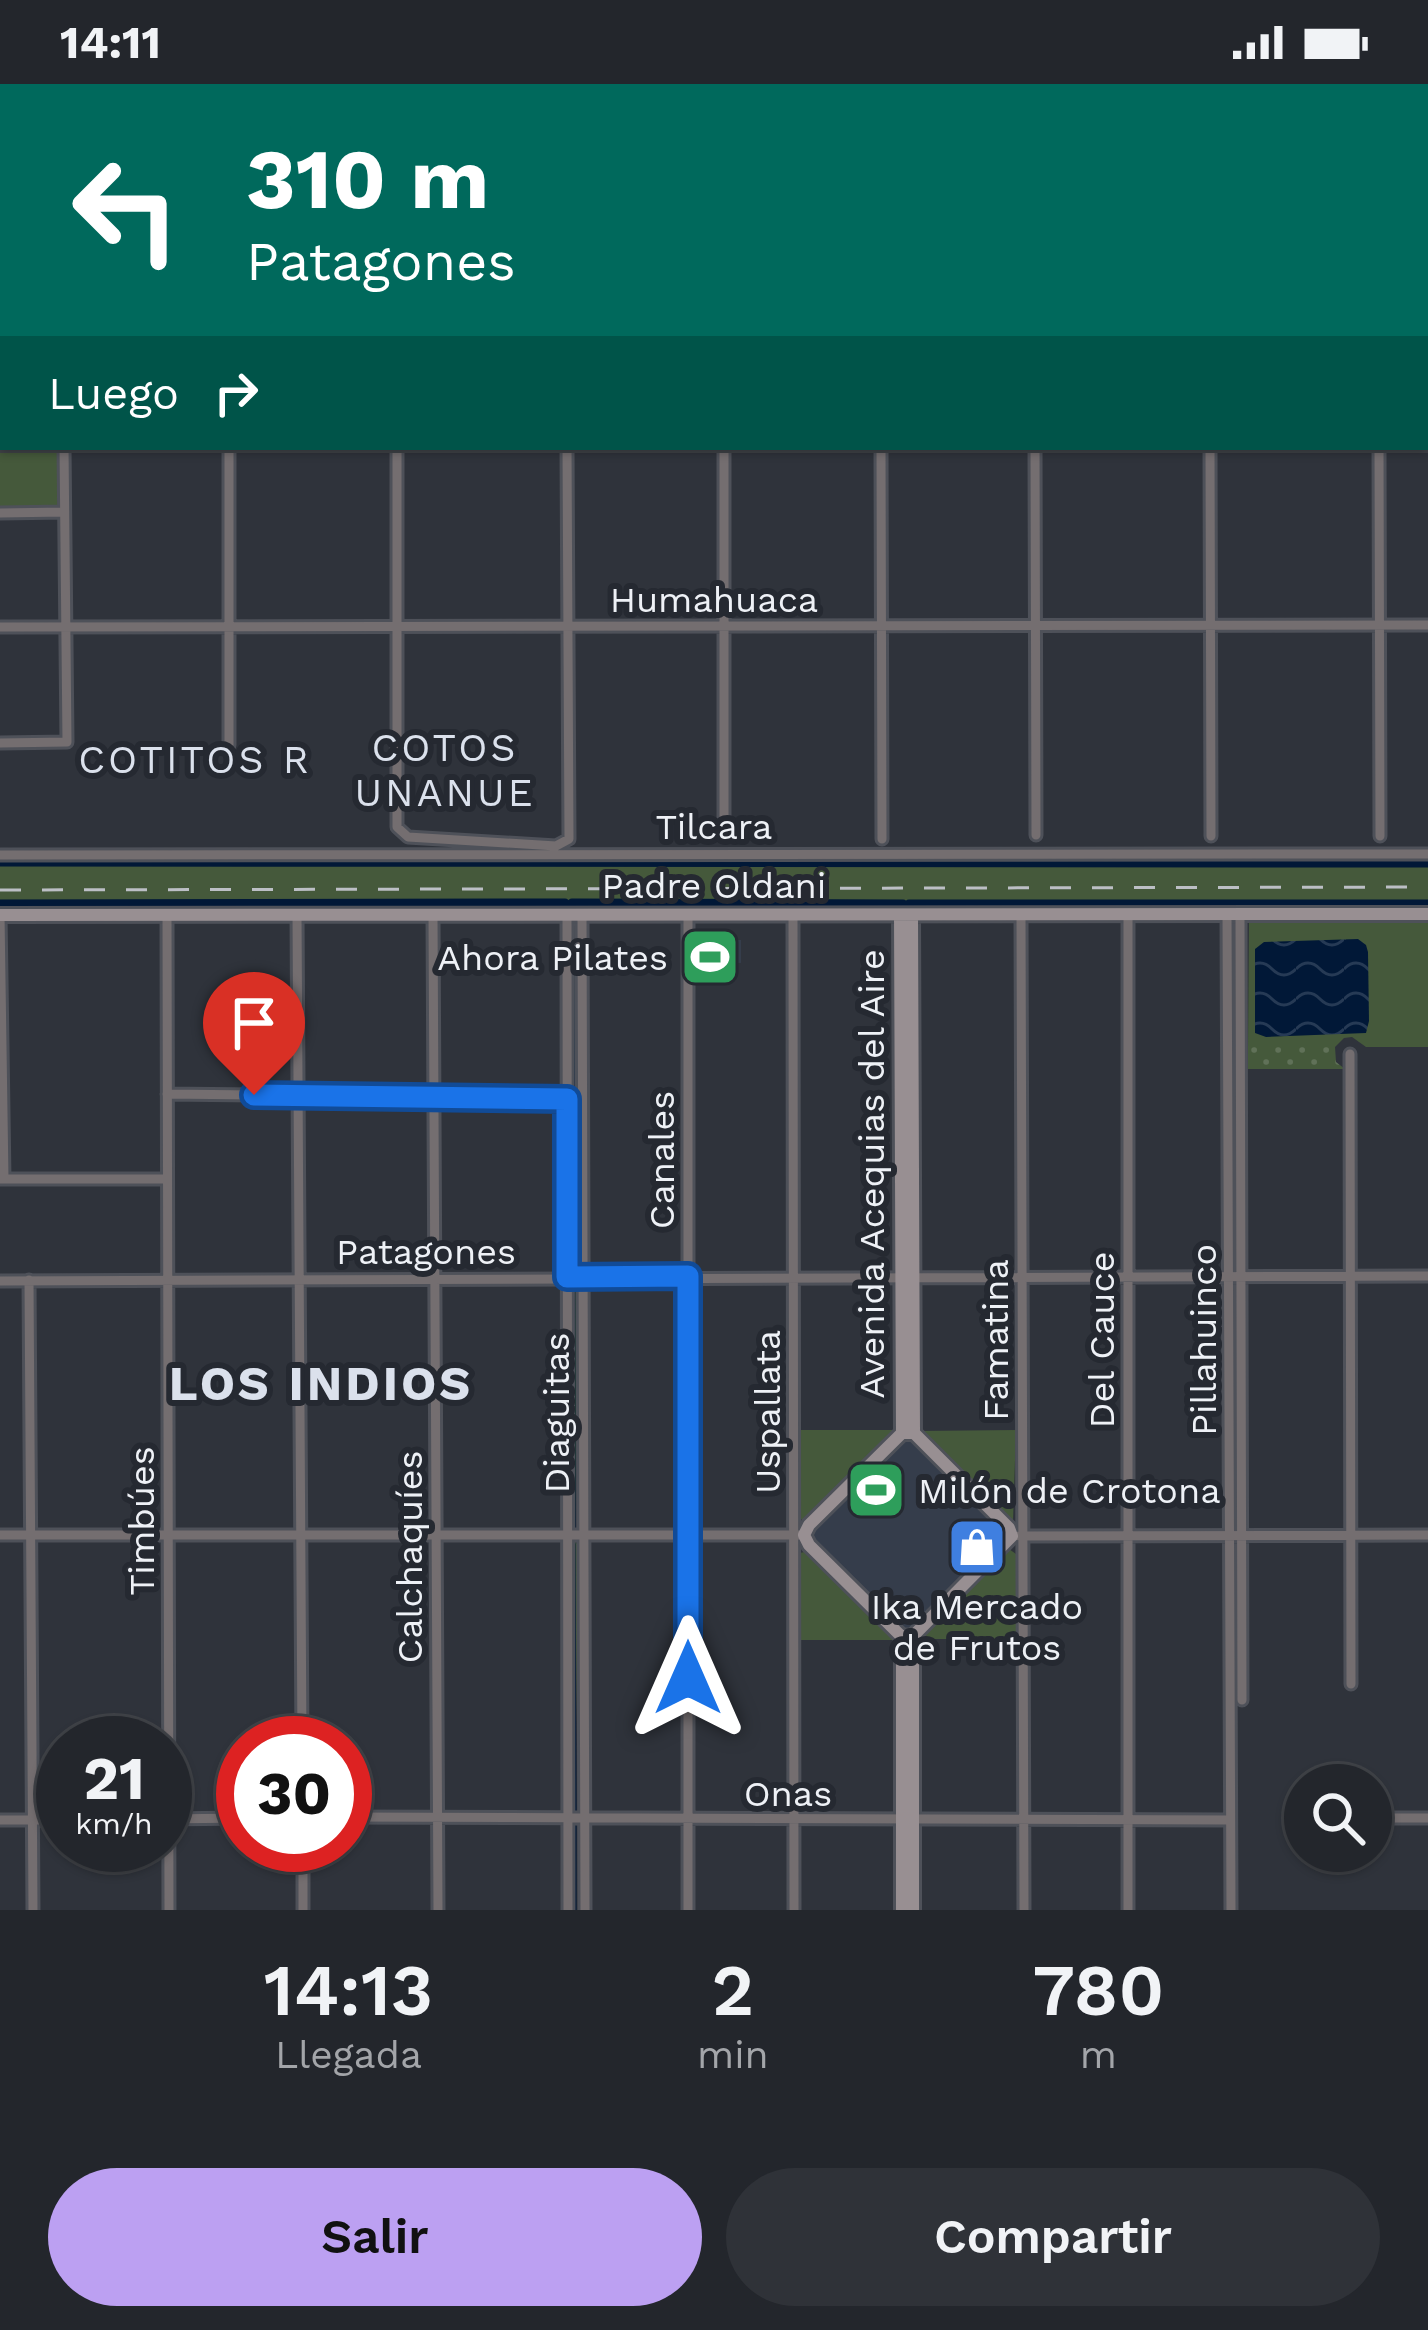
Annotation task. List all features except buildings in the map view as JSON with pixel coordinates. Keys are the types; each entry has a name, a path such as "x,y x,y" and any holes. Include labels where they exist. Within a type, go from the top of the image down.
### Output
{"street":[{"path":"0,742 67,742 64,450"},
{"path":"229,450 229,745"},
{"path":"397,450 397,827 408,837 556,846 569,839 567,450"},
{"path":"724,450 724,836"},
{"path":"881,450 882,839"},
{"path":"1035,450 1036,835"},
{"path":"1210,450 1211,836"},
{"path":"1379,450 1380,836"},
{"path":"0,512 64,512"},
{"name":"Humahuaca","path":"0,627 1428,625"},
{"name":"Tilcara","path":"0,855 1428,854"},
{"name":"Padre Oldani","path":"0,916 1428,914"},
{"name":"Timbúes","path":"167,915 167,1716"},
{"path":"297,915 302,1716"},
{"name":"Calchaquíes","path":"433,915 438,1910"},
{"name":"Diaguitas","path":"568,1910 567,1099 574,915"},
{"name":"Diaguitas","path":"574,915 583,1276 584,1910"},
{"name":"Canales","path":"688,915 688,1910"},
{"name":"Uspallata","path":"793,915 799,1535 794,1910"},
{"name":"Avenida Acequias del Aire","path":"906,915 908,1433 1018,1536"},
{"name":"Famatina","path":"1021,915 1018,1536 1024,1910"},
{"name":"Del Cauce","path":"1128,1910 1129,915"},
{"name":"Pillahuinco","path":"1231,1910 1234,915"},
{"path":"0,916 2,1179 167,1179"},
{"path":"1350,1054 1351,1684"},
{"path":"167,1094 567,1099"},
{"name":"Patagones","path":"0,1280 1428,1276"},
{"path":"29,1280 33,1910"},
{"name":"Avenida Acequias del Aire","path":"799,1535 908,1433"},
{"path":"0,1535 799,1535 908,1636 913,1910"},
{"name":"Pillahuinco","path":"1235,1535 1242,1700"},
{"path":"908,1636 1018,1536 1428,1535"},
{"name":"Onas","path":"372,1817 1230,1820"},
{"path":"1392,1818 1428,1818"},
{"path":"0,1820 36,1820"},
{"path":"902,1910 908,1820"},
{"name":"Timbúes","path":"168,1872 169,1910"},
{"path":"303,1872 303,1910"}],"shaded area":[{"path":"698,940 741,940 741,963 697,962"},
{"path":"905,1438 912,1439 1003,1530 1004,1538 915,1631 907,1633 811,1542 810,1531"}],"green space":[{"path":"0,450 61,450 57,508 0,509"},
{"path":"1428,854 1428,914 0,915 0,855"},
{"path":"1249,919 1428,919 1428,1047 1366,1047 1352,1037 1335,1047 1248,1047"},
{"path":"573,920 577,924 577,1270 572,1272"},
{"path":"1248,1047 1335,1047 1336,1062 1345,1069 1248,1069"},
{"path":"570,1284 578,1286 575,1532 570,1531"},
{"path":"800,1430 896,1430 804,1522 800,1518"},
{"path":"1016,1430 1013,1521 917,1431"},
{"path":"570,1544 578,1545 575,1815 571,1813"},
{"path":"1009,1549 1016,1554 1016,1639 920,1639"},
{"path":"808,1551 897,1640 801,1640 800,1553"}],"water":[{"path":"1358,939 1368,952 1366,1033 1266,1037 1255,1033 1255,949 1264,942"}],"waterway":[{"path":"0,862 1428,863"},
{"path":"0,904 565,903"},
{"path":"572,903 903,904"},
{"path":"909,904 1428,904"},
{"path":"573,923 574,1270"},
{"path":"574,1285 574,1528"},
{"path":"574,1544 575,1812"},
{"path":"575,1826 575,1910"}],"railway":[{"path":"0,890 1428,887"}],"place":[{"name":"Ahora Pilates","path":"710,957"},
{"name":"Milón de Crotona","path":"876,1490"},
{"name":"Ika Mercado de Frutos","path":"977,1547"}],"district":[{"name":"COTITOS R","path":"195,759"},
{"name":"COTOS UNANUE","path":"445,770"},
{"name":"LOS INDIOS","path":"321,1383"}],"route":[{"path":"254,1095 567,1099 567,1277 688,1276 688,1678"}]}
